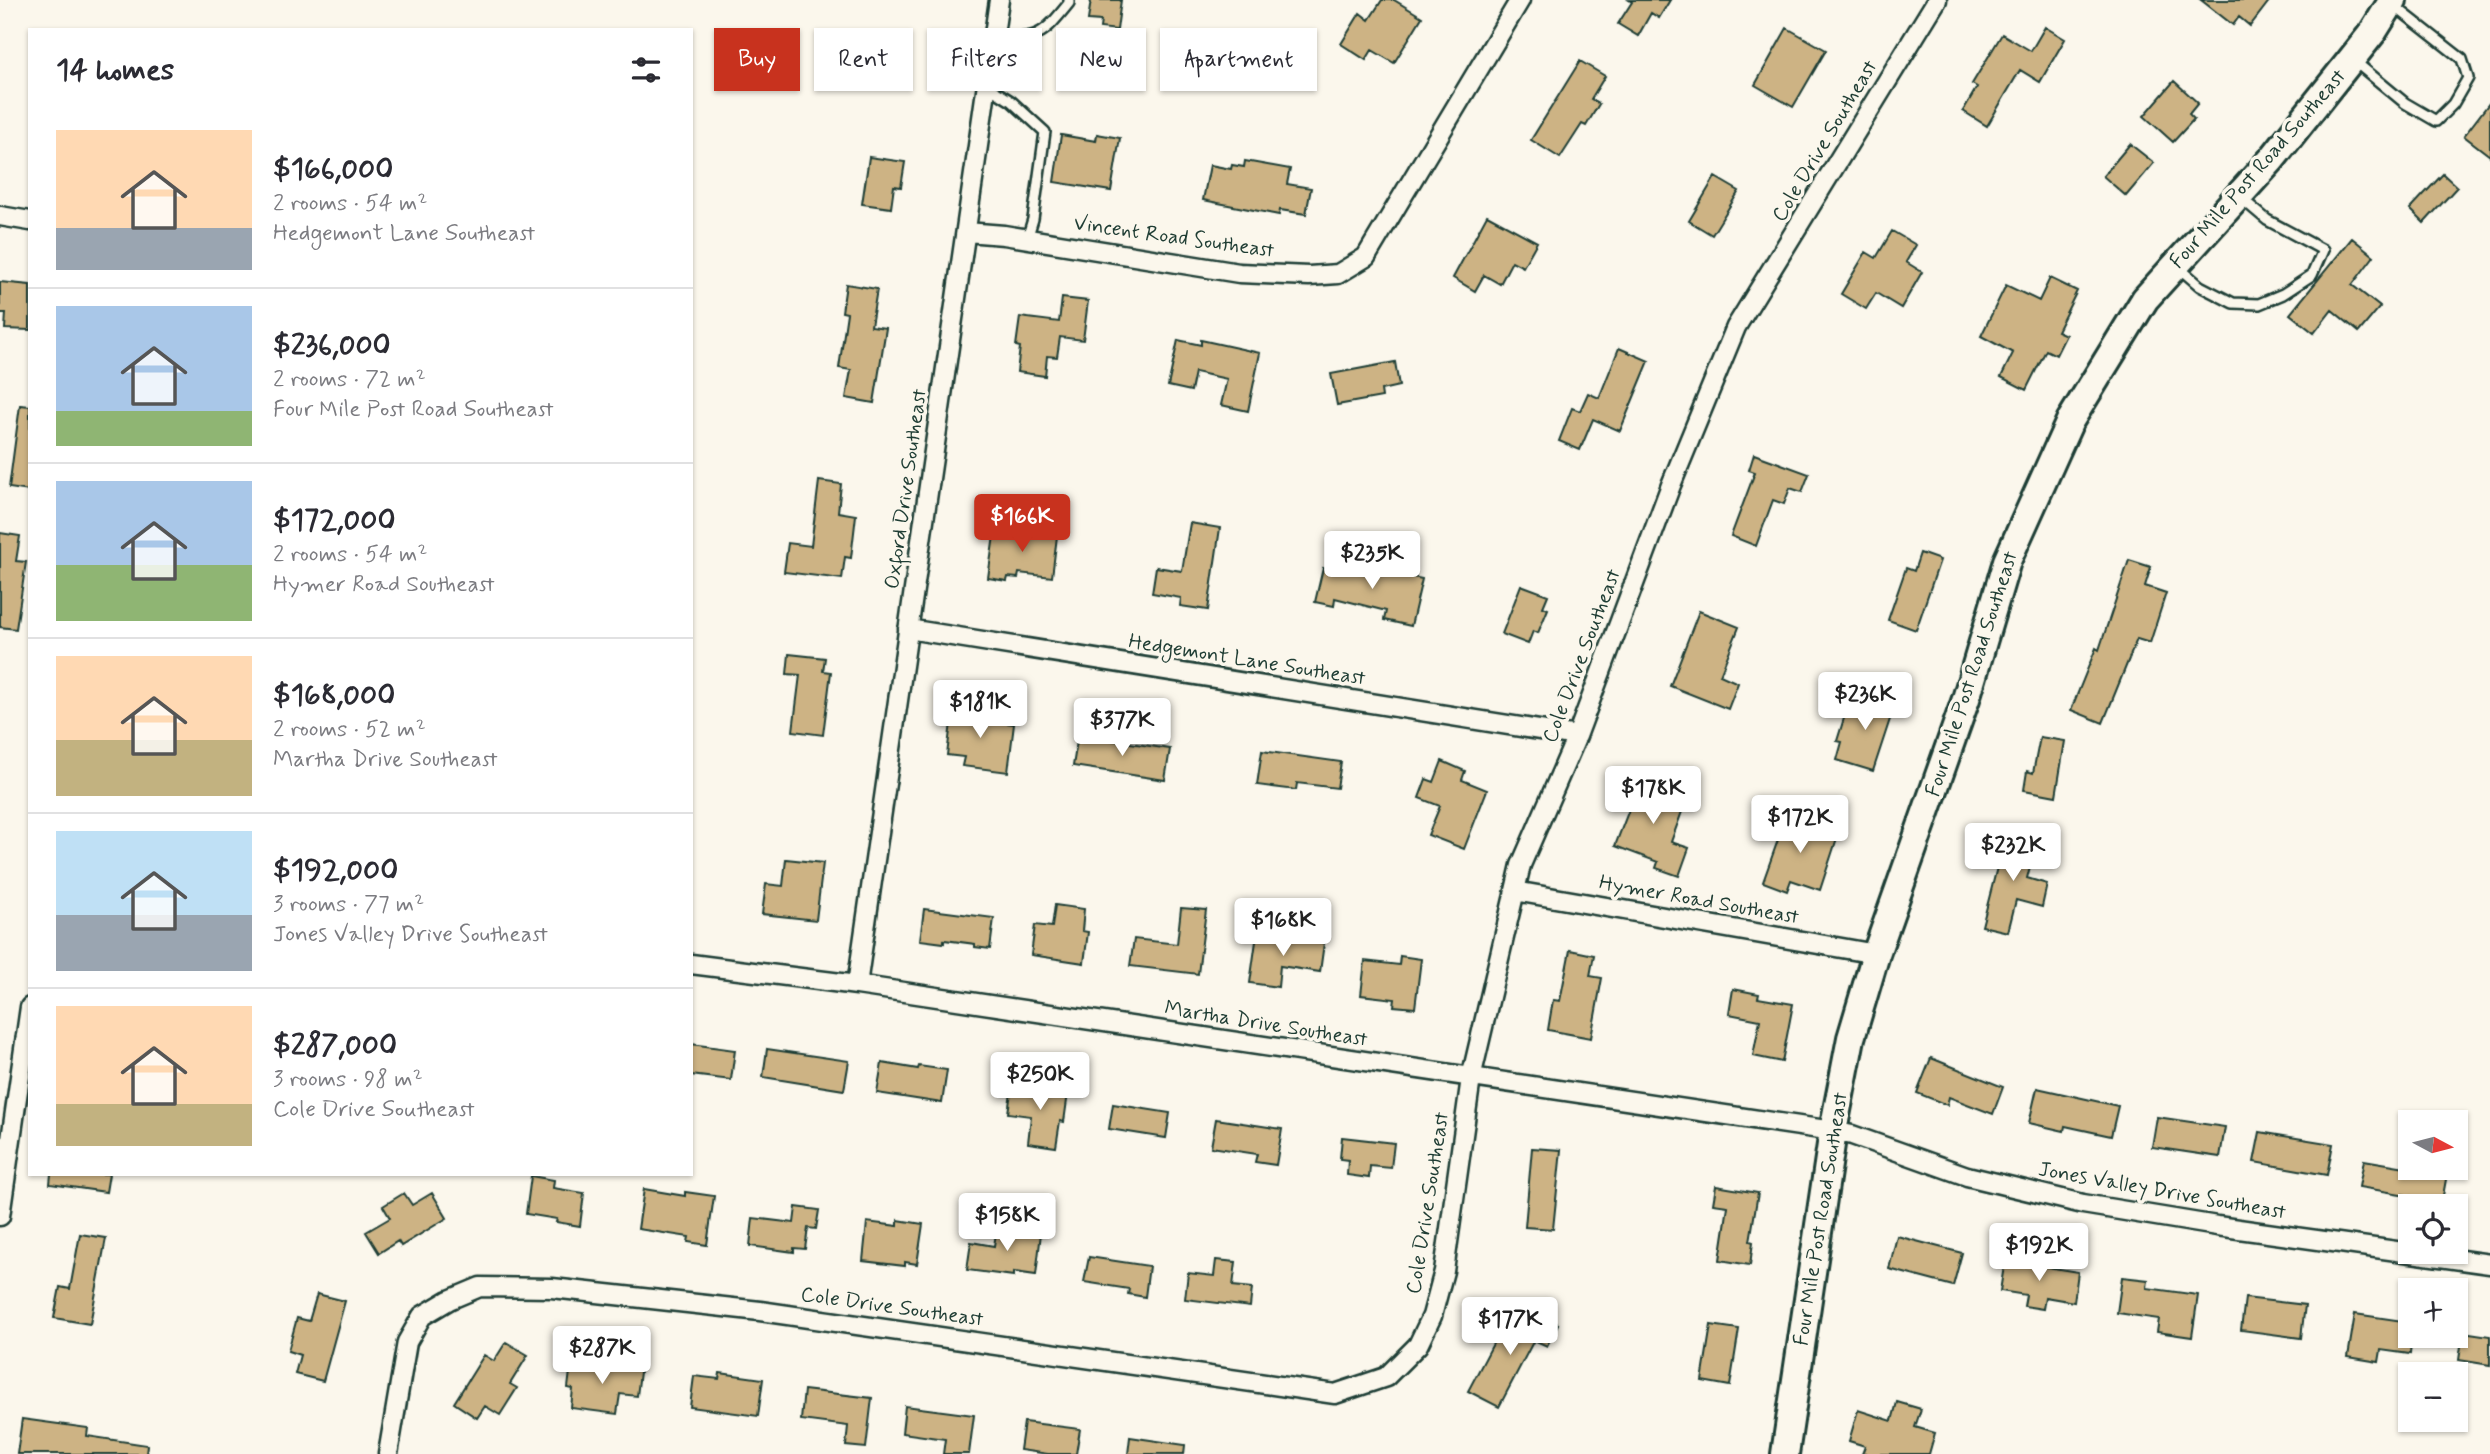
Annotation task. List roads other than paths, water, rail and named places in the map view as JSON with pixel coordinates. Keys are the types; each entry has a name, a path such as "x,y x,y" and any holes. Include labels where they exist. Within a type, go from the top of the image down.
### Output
{"main road":[{"name":"Four Mile Post Road Southeast","path":"1785,1454 1833,1132 1851,1038 1876,954 1966,699 2007,561 2070,421 2145,299 2239,197 2352,59 2392,2"}],"street":[{"name":"Oxford Drive Southeast","path":"995,28 999,0"},
{"name":"Vincent Road Southeast","path":"966,232 1027,239 1239,273 1338,274 1366,257 1520,0"},
{"name":"Cole Drive Southeast","path":"388,1454 407,1342 422,1316 449,1300 481,1287 552,1288 760,1311 1335,1394 1386,1377 1419,1345 1432,1316 1444,1271 1471,1078 1521,865 1577,736 1671,485 1736,327 1937,0"},
{"name":"Oxford Drive Southeast","path":"857,985 986,91"},
{"path":"0,216 28,221"},
{"name":"Hedgemont Lane Southeast","path":"908,629 1577,736"},
{"name":"Hymer Road Southeast","path":"1515,891 1876,954"},
{"name":"Martha Drive Southeast","path":"693,964 857,985 1833,1132"},
{"path":"0,1216 28,1021"},
{"name":"Jones Valley Drive Southeast","path":"1833,1132 1852,1135 1967,1176 2083,1204 2217,1226 2490,1264"}],"lane":[{"path":"1042,31 1052,24 1069,0"},
{"path":"2352,59 2404,103 2436,121 2452,104 2468,78 2462,59 2392,2"},
{"path":"995,91 1011,101 1045,132 1027,239"},
{"path":"2175,265 2200,286 2233,303 2259,304 2283,294 2312,275 2323,250 2267,220 2239,197"}]}
